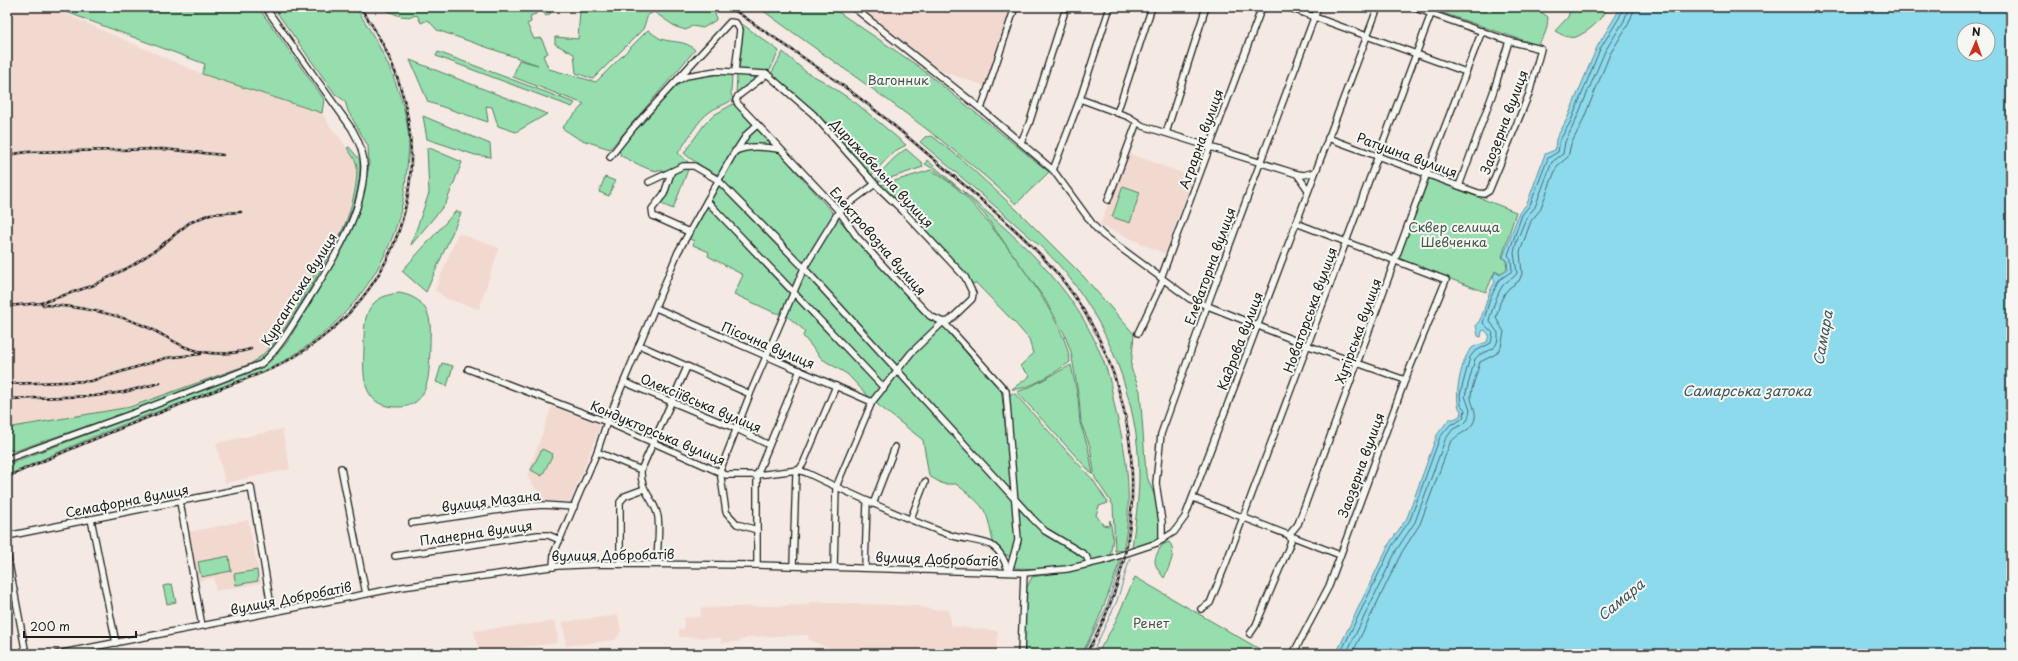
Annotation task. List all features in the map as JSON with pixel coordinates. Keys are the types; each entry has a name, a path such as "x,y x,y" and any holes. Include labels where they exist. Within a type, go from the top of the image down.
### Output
{"street":[{"name":"Курсантська вулиця","path":"7,459 149,408 261,364 277,348 329,266 342,240 358,198 364,168 362,148 347,122 265,7"},
{"path":"853,7 1021,142 1053,170 1097,230 1184,296 1309,346 1358,362 1405,380"},
{"path":"981,109 1015,7"},
{"path":"1053,170 1080,99 1110,7"},
{"path":"1117,113 1152,7"},
{"path":"1166,133 1206,7"},
{"name":"Аграрна вулиця","path":"1138,333 1162,279 1262,7"},
{"path":"1287,7 1466,72"},
{"name":"Елеваторна вулиця","path":"1162,540 1156,483 1161,434 1318,7"},
{"name":"Кадрова вулиця","path":"1024,573 1090,564 1149,546 1162,540 1182,523 1193,498 1378,7"},
{"path":"1412,7 1509,41 1494,90 1459,186"},
{"path":"1021,142 1029,124 1064,14"},
{"name":"Новаторська вулиця","path":"1201,609 1210,603 1244,517 1309,346 1431,14"},
{"path":"610,157 673,82 730,22 736,23 740,30 735,71"},
{"name":"Хутірська вулиця","path":"1250,634 1256,625 1288,549 1291,541 1289,535 1298,524 1427,173 1482,31"},
{"name":"Заозерна вулиця","path":"1478,193 1484,194 1489,191 1529,94 1541,49 1509,41"},
{"path":"673,82 686,76 716,71 735,71 758,75 767,74"},
{"name":"Електровозна вулиця","path":"767,74 738,96 736,100 738,104 839,212 857,237 900,285 930,316 942,322 1006,391 1014,497"},
{"name":"Дирижабельна вулиця","path":"767,74 813,114 875,184 965,277 973,294 972,299 949,321 942,322"},
{"path":"1080,99 1166,133 1260,164 1297,174 1304,175 1315,172"},
{"path":"1108,200 1137,122"},
{"path":"553,567 554,554 678,252 736,151 747,134 757,125"},
{"name":"Ратушна вулиця","path":"1328,138 1427,173 1478,193"},
{"path":"736,151 745,147 779,149"},
{"path":"649,182 671,173 683,166 689,165 694,166 718,180 804,268 1045,531 1082,553 1086,556 1090,564"},
{"path":"671,173 664,194 652,209 653,216 689,232"},
{"path":"1297,174 1308,190"},
{"path":"757,530 737,524 726,512 720,471 750,394 804,268 839,212 875,184"},
{"path":"707,201 884,388"},
{"path":"1296,224 1395,261"},
{"name":"Заозерна вулиця","path":"1293,654 1329,586 1405,380 1446,282 1445,279 1395,261"},
{"name":"Пісочна вулиця","path":"656,308 872,402"},
{"path":"834,567 836,487 872,402 911,354 942,322"},
{"path":"640,345 750,394"},
{"path":"657,564 658,516 640,479 641,470 687,367"},
{"name":"Кондукторська вулиця","path":"468,368 607,422 720,471 726,475 757,475 798,470 808,473 873,504 960,539 989,544 1000,554 1009,572"},
{"path":"757,565 757,475 800,370"},
{"name":"Олексіївська вулиця","path":"624,382 769,445"},
{"path":"793,566 795,478 798,470 803,464 836,386"},
{"path":"873,504 895,447"},
{"path":"597,452 641,470"},
{"path":"341,468 366,594"},
{"path":"911,518 925,482"},
{"name":"Семафорна вулиця","path":"7,536 251,487 272,612"},
{"path":"620,564 620,502 625,496 644,489"},
{"path":"1009,572 1018,540 1014,497"},
{"path":"1193,498 1340,555"},
{"path":"865,568 867,501"},
{"path":"180,502 202,626"},
{"name":"вулиця Мазана","path":"412,523 537,505 574,507"},
{"path":"91,519 116,642"},
{"name":"Планерна вулиця","path":"395,556 538,535 548,535 560,540"},
{"path":"7,553 26,654"},
{"name":"вулиця Добробатів","path":"57,654 439,581 553,567 620,564 757,565 1024,573"},
{"path":"1021,654 1024,573"}],"shaded area":[{"path":"7,7 50,7 202,74 322,113 332,129 341,139 357,165 350,207 340,235 321,262 279,336 260,358 250,364 130,407 7,428"},
{"path":"857,7 1012,7 985,86 941,71 939,72"},
{"path":"1128,153 1193,177 1165,254 1100,225"},
{"path":"458,233 499,248 479,309 447,299 435,290"},
{"path":"552,406 601,425 570,502 544,501 527,476"},
{"path":"282,429 290,469 225,483 216,443"},
{"path":"248,520 261,583 216,591 214,578 198,581 189,532"},
{"path":"809,602 918,606 933,610 948,609 952,626 998,631 996,654 840,654 808,639 808,635 752,637 736,642 721,643 721,638 679,637 679,629 684,629 684,618 700,617 700,608 809,605"},
{"path":"618,615 621,631 615,640 566,646 563,622"},
{"path":"556,621 558,643 479,652 474,631"},
{"path":"708,650 731,654 611,654 619,653"}],"green space":[{"path":"53,7 258,7 324,99 322,113 202,74 205,64"},
{"path":"273,7 355,7 383,54 398,89 407,125 409,151 401,208 392,237 379,265 363,291 343,315 320,336 295,354 251,377 110,430 51,455 7,476 7,465 11,463 255,371 274,358 288,341 338,256 349,235 363,196 369,166 368,146 348,111 345,101 335,94"},
{"path":"380,7 546,7 551,13 546,16 540,8 535,9 536,14 530,16 531,22 527,24 534,39 541,38 548,53 543,56 549,69 596,82 648,30 661,39 683,43 695,50 610,149 579,139 562,128 584,104 513,77 519,60 538,65 437,30 428,20 421,23 417,15 408,17 403,16"},
{"path":"574,7 707,7 715,12 716,20 703,28 692,26 686,30 676,27 654,12 648,15 643,29 593,79 576,73 574,54 555,44 555,37 578,39 580,11"},
{"name":"Вагонник","path":"758,7 831,7 918,66 1049,172 1016,204 955,151 923,126"},
{"path":"1425,7 1537,7 1537,9 1548,17 1546,32 1537,45"},
{"path":"1571,7 1606,7 1601,17 1590,29 1576,37 1570,37 1555,31 1568,17"},
{"path":"742,24 779,51 769,72 752,73 739,69 743,28"},
{"path":"438,52 575,103 572,107 436,56"},
{"path":"783,52 806,72 823,81 856,103 906,145 893,152 871,176 828,128 830,126 825,121 822,123 771,74"},
{"path":"410,60 547,114 516,132 498,126 492,107 486,106 488,122 428,102"},
{"path":"732,72 731,94 733,99 706,115 697,125 678,153 688,162 687,164 676,168 659,171 647,168 621,156 619,150 635,129 675,84 686,78"},
{"path":"737,74 755,77 753,81 736,95"},
{"path":"733,104 755,125 741,137 718,175 700,165 684,153 704,125 714,115"},
{"path":"423,116 490,144 491,157 475,155 427,139"},
{"path":"757,129 771,143 770,145 755,144 740,146 753,130"},
{"path":"932,136 959,157 1017,210 1083,276 1134,334 1131,368 1140,391 1146,474 1157,502 1160,539 1132,548 1138,503 1138,447 1127,391 1106,336 1092,310 1076,286 1047,252 920,142 925,137"},
{"path":"349,147 360,160 358,189 353,208 341,235 276,347 259,362 130,411 15,451 7,449 7,428 130,407 250,364 262,356 282,332 321,263 344,227 352,202 357,175 357,165 347,148"},
{"path":"427,147 462,162 446,203 411,245 429,193"},
{"path":"757,149 778,151 919,310 928,319 950,331 972,360 1001,388 1017,530 1016,541 1011,557 998,549 992,539 986,514 977,501 956,484 943,484 929,476 923,440 873,401 847,374 822,359 803,336 805,331 787,316 773,312 734,294 743,275 708,256 709,252 693,245 694,241 688,238 736,155 745,150"},
{"path":"906,149 922,163 923,167 878,182 876,179 893,159"},
{"path":"927,160 1018,240 1039,262 1059,284 1077,309 1092,335 1103,359 1109,379 1124,447 1128,482 1128,516 1123,550 1115,551 1113,505 1095,478 1090,446 1081,423 1079,398 1071,352 1064,333 1044,298 984,214 962,191 925,164"},
{"path":"689,167 673,209 657,202 672,174"},
{"path":"931,170 948,181 959,191 992,227 1027,274 1056,322 1066,344 1070,362 1042,380 1026,387 1012,389 1030,376 1020,366 1033,354 1029,339 976,283 972,284 881,185"},
{"path":"605,177 615,181 609,196 599,192"},
{"name":"Сквер селища Шевченка","path":"1429,178 1516,212 1502,257 1506,261 1507,269 1500,274 1495,271 1486,292 1398,260"},
{"path":"1123,186 1140,192 1130,223 1112,217"},
{"path":"456,211 461,213 426,292 402,271"},
{"path":"399,293 414,298 421,303 428,314 430,323 430,355 426,386 422,395 416,402 407,406 395,407 384,405 376,401 370,395 366,387 364,378 364,329 368,312 372,305 387,295"},
{"path":"442,363 453,366 447,386 436,382"},
{"path":"1071,365 1078,398 1080,423 1088,447 1093,475 1017,392 1030,387"},
{"path":"1012,393 1015,394 1093,480 1108,503 1099,506 1096,515 1103,525 1109,526 1110,520 1113,538 1110,556 1105,559 1051,569 1015,568 1014,564 1020,544 1008,406 1009,396"},
{"path":"542,449 553,454 542,476 531,470"},
{"path":"1169,542 1173,550 1170,565 1164,578 1156,565 1155,559 1162,545"},
{"path":"229,556 231,571 201,577 198,562"},
{"path":"1121,558 1113,583 1082,654 1023,654 1026,589 1032,577 1090,567"},
{"path":"257,570 258,581 236,585 234,574"},
{"name":"Ренет","path":"1135,577 1268,654 1097,654 1113,627"},
{"path":"172,584 176,602 167,604 163,586"}],"water":[{"name":"Самарська затока","path":"1621,7 2011,7 2011,654 1336,654 1389,544 1407,518 1437,435 1449,419 1454,419 1460,416 1461,411 1458,406 1459,379 1468,352 1475,346 1487,342 1489,335 1485,330 1482,331 1481,337 1478,336 1476,325 1482,317 1495,282 1493,278 1495,272 1500,275 1508,270 1507,260 1503,257 1519,213 1527,204 1545,154 1555,150 1556,139 1567,119 1597,47"}],"waterway":[{"path":"1092,654 1117,601 1130,558"},
{"path":"1083,654 1106,608 1122,560"}],"railway":[{"path":"7,477 108,433 280,365 306,349 330,331 351,311 369,289 384,264 396,238 405,210 410,179 411,155 407,110 394,67 373,27 360,7"},
{"path":"730,7 849,90 889,121 956,178 1026,240 1048,263 1083,309 1109,361 1118,389 1130,446 1132,475 1130,522 1122,568 1107,612 1086,654"},
{"path":"7,155 27,152 163,149 223,155"},
{"path":"7,306 41,303 94,285 133,265 157,249 189,223 210,214 241,212"},
{"path":"43,305 55,305 110,314 136,322 185,347 201,352 226,353 251,349"},
{"path":"7,384 91,381 166,358 201,354"},
{"path":"7,399 94,396 124,392 160,383"}],"water label":[{"name":"Самара","path":"1823,338"},
{"name":"Самара","path":"1621,600"}]}
